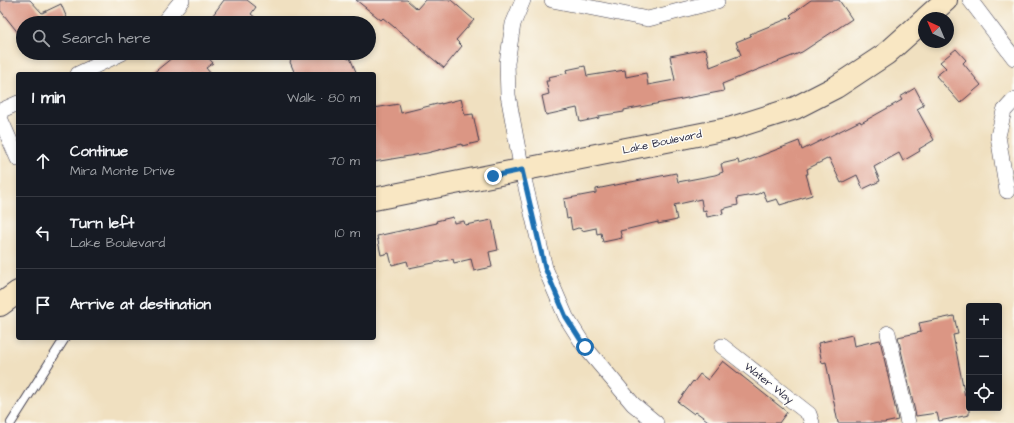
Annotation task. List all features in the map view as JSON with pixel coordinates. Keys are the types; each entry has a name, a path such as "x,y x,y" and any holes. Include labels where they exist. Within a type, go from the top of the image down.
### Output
{"main road":[{"name":"Lake Boulevard","path":"933,12 946,0"},
{"name":"Lake Boulevard","path":"376,199 732,128 795,108 836,87 886,54 918,25"},
{"path":"0,305 16,293"}],"street":[{"path":"169,16 182,0"},
{"path":"523,0 513,24 507,63 508,95 522,170 545,268 566,317 585,347 633,404 656,423"},
{"path":"552,0 648,19 717,0"},
{"path":"970,0 1014,58"},
{"path":"82,72 107,60"},
{"path":"1007,191 998,136 1004,111 1014,100"},
{"path":"0,111 16,104"},
{"path":"0,118 16,154"},
{"path":"888,333 908,423"},
{"name":"Water Way","path":"722,346 808,414 812,423"}],"lane":[{"path":"11,423 65,340"}],"building":[{"path":"0,0 30,0 42,13 61,4 66,16 16,16 16,30 0,10"},
{"path":"224,0 247,0 256,7 251,14 253,16 212,16"},
{"path":"356,0 407,0 417,9 425,0 451,0 474,20 456,40 462,46 444,68 383,18 381,20"},
{"path":"811,0 839,0 852,19 802,52 722,84 724,91 624,110 624,112 599,116 599,118 580,122 577,108 546,115 542,96 549,94 546,81 549,81 548,77 567,73 566,70 585,66 587,76 625,70 626,77 646,73 648,85 675,80 670,56 706,49 710,67 741,55 736,42 751,36 750,34 792,17 790,15"},
{"path":"956,49 966,60 963,63 981,85 960,103 936,76 946,68 940,62"},
{"path":"169,60 210,60 213,63 206,68 209,72 154,72"},
{"path":"291,60 351,60 356,72 294,72 290,62"},
{"path":"915,88 924,105 917,109 934,140 919,149 920,151 903,161 899,153 874,167 880,181 863,189 857,175 841,183 829,158 807,169 808,174 806,174 812,195 780,205 777,199 767,202 763,191 758,194 737,198 738,205 722,209 723,214 707,217 706,210 703,211 701,199 674,205 677,220 658,224 658,222 620,231 622,238 603,242 601,233 597,234 596,228 582,231 582,229 578,228 572,230 570,218 567,219 564,199 596,193 596,189 676,173 678,182 715,175 723,172 721,164 738,160 739,164 799,141 802,150 860,121 861,123 902,100 900,97"},
{"path":"461,99 465,115 473,114 479,142 462,146 462,144 427,153 376,162 376,108 399,104 401,113"},
{"path":"453,217 454,223 464,221 465,225 492,220 498,250 489,252 492,267 474,271 471,259 454,263 453,259 409,268 407,261 392,265 389,253 381,255 377,236 437,223 436,221"},
{"path":"954,316 958,334 953,335 966,396 966,411 969,411 969,415 939,421 937,413 916,416 898,337 921,332 919,323"},
{"path":"852,335 854,346 880,340 898,420 884,423 838,423 826,362 822,363 818,343"},
{"path":"723,361 787,412 779,423 711,423 696,412 694,414 678,402 700,374 708,380"}],"route":[{"path":"493,176 522,170 545,268 566,317 585,347"}]}
